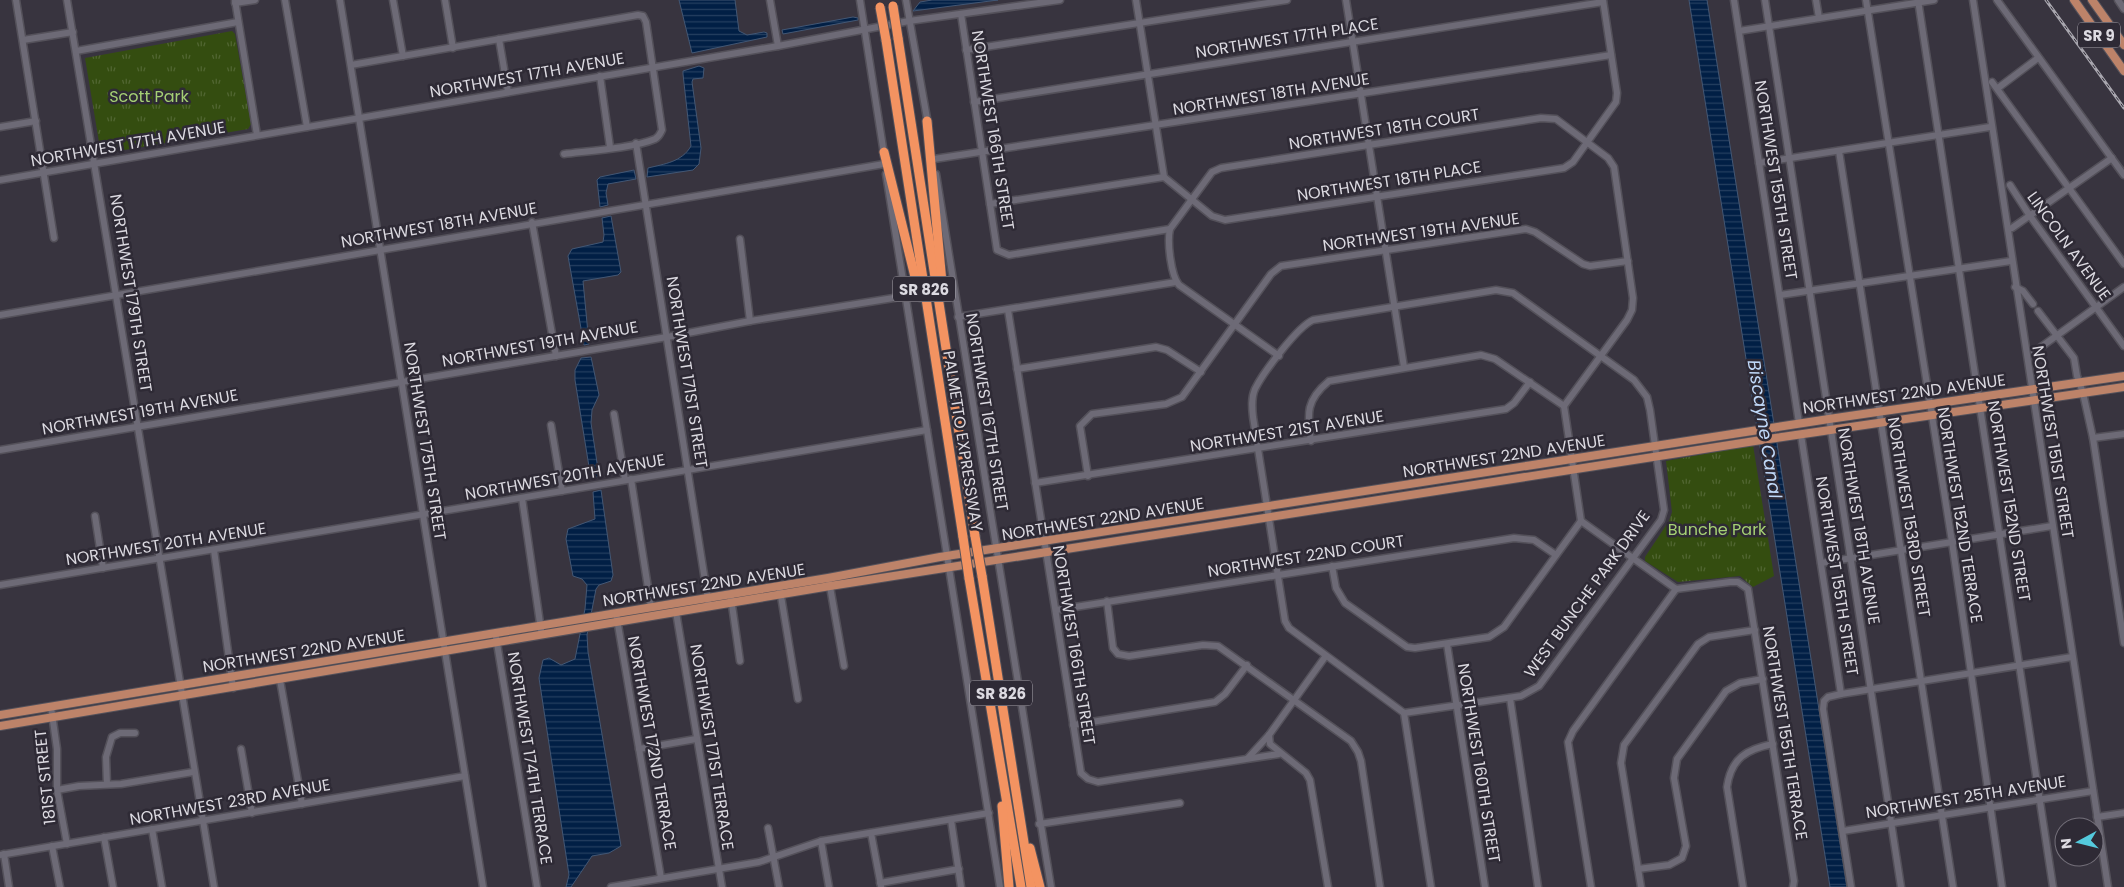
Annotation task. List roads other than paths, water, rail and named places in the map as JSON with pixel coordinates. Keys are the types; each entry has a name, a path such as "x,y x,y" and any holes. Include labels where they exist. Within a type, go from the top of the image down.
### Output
{"highway":[{"name":"PALMETTO EXPRESSWAY","path":"892,3 1031,887"},
{"name":"PALMETTO EXPRESSWAY","path":"880,4 969,578 1021,887"},
{"path":"927,121 943,289 944,331"},
{"path":"884,152 908,244 937,372"},
{"path":"1000,763 1009,887"},
{"path":"1020,810 1040,887"}],"main road":[{"name":"SR 9","path":"2074,0 2124,70"},
{"name":"SR 9","path":"2092,0 2124,45"},
{"name":"NORTHWEST 22ND AVENUE","path":"0,715 442,642 542,634 652,608 708,598 781,594 948,557 1799,423 2124,376"},
{"name":"NORTHWEST 22ND AVENUE","path":"0,726 234,688 444,650 541,625 676,612 709,606 731,598 780,586 950,568 1657,456 1930,414 2124,387"},
{"path":"12,713 14,724"}],"street":[{"path":"16,0 54,238"},
{"name":"NORTHWEST 179TH STREET","path":"70,0 76,51 214,887"},
{"path":"256,0 235,2 257,135"},
{"path":"285,0 307,127"},
{"name":"NORTHWEST 175TH STREET","path":"340,0 483,887"},
{"path":"393,0 403,56"},
{"path":"445,0 453,48"},
{"path":"770,0 778,46"},
{"path":"860,0 884,152 884,164 1000,887"},
{"name":"NORTHWEST 167TH STREET","path":"906,0 934,159 1039,824 1051,887"},
{"name":"NORTHWEST 17TH AVENUE","path":"0,180 778,46 909,21 1060,0"},
{"path":"990,204 1164,177 1136,0"},
{"path":"966,50 1287,0"},
{"path":"1346,0 1404,367"},
{"name":"NORTHWEST 155TH STREET","path":"1734,0 1799,423"},
{"name":"NORTHWEST 18TH AVENUE","path":"1765,0 1901,887"},
{"path":"1816,0 1819,18"},
{"name":"NORTHWEST 152ND TERRACE","path":"1866,0 1930,414 1952,542 1989,808 2002,887"},
{"path":"1739,31 1918,1 1934,0"},
{"name":"NORTHWEST 151ST STREET","path":"1973,0 1990,127 2034,400 2097,817"},
{"path":"1996,0 2124,175"},
{"path":"2118,0 2124,9"},
{"name":"NORTHWEST 17TH PLACE","path":"974,102 1603,1"},
{"name":"NORTHWEST 18TH PLACE","path":"1164,177 1212,216 1225,220 1564,168 1573,162 1588,143 1616,102 1617,93 1603,1"},
{"name":"NORTHWEST 152ND STREET","path":"1918,1 2053,887"},
{"name":"NORTHWEST 166TH STREET","path":"961,14 997,250 1009,255 1170,229"},
{"path":"351,65 638,15 643,16 646,22 654,66 662,130 660,136 636,143 564,154"},
{"path":"76,51 238,22"},
{"path":"23,40 73,32"},
{"path":"499,39 508,92"},
{"name":"NORTHWEST 18TH AVENUE","path":"934,159 1612,55"},
{"path":"1998,88 2038,58"},
{"path":"600,76 610,147"},
{"path":"1992,82 2124,264"},
{"name":"NORTHWEST 18TH COURT","path":"1170,229 1206,178 1221,168 1541,118 1556,120 1608,158 1614,167 1633,298 1632,310 1600,357"},
{"path":"0,127 36,121"},
{"path":"1759,163 1990,127"},
{"name":"NORTHWEST 171ST STREET","path":"636,143 709,606"},
{"name":"NORTHWEST 153RD STREET","path":"1839,151 1899,550 1943,815 1953,887"},
{"path":"2012,228 2112,158"},
{"name":"NORTHWEST 18TH AVENUE","path":"0,315 532,222 884,164"},
{"name":"LINCOLN AVENUE","path":"2010,186 2124,346"},
{"path":"532,222 556,356"},
{"path":"1170,229 1168,238 1176,282"},
{"name":"NORTHWEST 19TH AVENUE","path":"1236,324 1271,274 1281,266 1526,229 1535,232 1582,264 1590,266 1628,260"},
{"path":"740,239 750,321"},
{"path":"1780,295 2012,261"},
{"path":"958,317 1176,282 1279,356"},
{"path":"2016,287 2023,291 2033,304"},
{"path":"2034,352 2124,287"},
{"name":"WEST BUNCHE PARK DRIVE","path":"1268,507 1253,417 1253,398 1259,384 1300,328 1313,320 1394,306 1504,291 1513,293 1634,380 1642,389 1650,410 1657,456 1664,510 1661,520 1539,686 1530,692 1510,698 1404,713"},
{"name":"NORTHWEST 19TH AVENUE","path":"0,450 906,296"},
{"name":"NORTHWEST 166TH STREET","path":"1008,310 1079,766 1084,776 1098,782 1248,758 1257,754"},
{"path":"2038,311 2074,358 2093,438 2124,644"},
{"path":"1088,476 1080,426 1092,414 1172,402 1182,397 1236,324"},
{"path":"1017,368 1156,347 1167,350 1201,372"},
{"path":"1311,441 1308,408 1322,386 1329,381 1481,355 1496,359 1564,406"},
{"path":"1332,566 1340,596 1398,642 1415,648 1497,634 1581,522 1564,406 1600,357"},
{"name":"NORTHWEST 21ST AVENUE","path":"1036,483 1506,409 1514,403 1530,382"},
{"path":"614,414 652,608"},
{"path":"551,425 562,491"},
{"name":"NORTHWEST 20TH AVENUE","path":"0,585 422,516 927,430"},
{"path":"2093,438 2124,434"},
{"name":"NORTHWEST 155TH STREET","path":"1801,435 1841,694 1828,697 1824,701 1823,709 1851,887"},
{"path":"522,498 542,634"},
{"path":"1268,507 1285,621 1289,628 1324,657 1404,713 1431,887"},
{"path":"95,516 104,568"},
{"path":"1581,522 1676,589 1573,731 1568,742 1591,887"},
{"path":"1821,563 2052,526"},
{"name":"NORTHWEST 22ND COURT","path":"1056,610 1514,538 1534,540 1556,555"},
{"path":"214,550 234,688"},
{"path":"829,582 844,666"},
{"name":"NORTHWEST 155TH TERRACE","path":"1676,589 1730,582 1743,585 1750,597 1793,887"},
{"path":"780,586 798,699"},
{"path":"731,598 740,661"},
{"path":"1107,601 1113,648 1118,654 1129,656 1203,645 1218,646 1350,741 1358,752 1380,887"},
{"name":"NORTHWEST 171ST TERRACE","path":"676,612 722,887"},
{"name":"NORTHWEST 172ND TERRACE","path":"617,617 661,878"},
{"path":"1641,887 1622,763 1624,746 1698,644 1709,637 1755,630"},
{"name":"NORTHWEST 174TH TERRACE","path":"496,638 537,887"},
{"name":"NORTHWEST 160TH STREET","path":"1447,644 1485,887"},
{"path":"1280,754 1257,754 1262,744 1324,657"},
{"path":"1841,694 2072,657"},
{"path":"1073,725 1216,702 1225,694 1247,666"},
{"path":"1638,869 1669,865 1682,858 1686,846 1674,778 1677,758 1726,691 1740,683 1763,679"},
{"path":"280,680 302,804"},
{"path":"1510,698 1538,887"},
{"name":"181ST STREET","path":"51,707 57,749 57,790 66,844"},
{"path":"107,784 106,757 112,737 120,732 135,734"},
{"path":"1269,735 1272,746 1271,755"},
{"path":"639,749 696,739"},
{"path":"1262,744 1272,746 1306,773 1310,780 1328,887"},
{"path":"1744,887 1727,787 1729,774 1745,753 1754,748 1773,744"},
{"path":"241,749 252,813"},
{"path":"57,790 194,772"},
{"name":"NORTHWEST 23RD AVENUE","path":"2,855 465,776"},
{"name":"NORTHWEST 25TH AVENUE","path":"1843,831 2093,791"},
{"path":"1039,824 1180,803"},
{"path":"611,887 759,862 821,841 989,813"},
{"path":"2097,817 2124,813"},
{"path":"951,820 961,887"},
{"path":"768,828 779,887"},
{"path":"152,829 162,887"},
{"path":"871,833 881,885 959,870"},
{"path":"104,837 113,887"},
{"path":"821,841 829,887"},
{"path":"52,846 60,887"},
{"path":"2,855 9,887"},
{"name":"NORTHWEST 151ST STREET","path":"2104,862 2108,887"}],"water":[{"path":"679,0 735,0 739,31 747,35 764,32 767,33 767,37 692,53"},
{"path":"932,0 998,0 913,11 920,2"},
{"name":"Biscayne Canal","path":"1689,0 1707,0 1847,887 1830,887"},
{"path":"853,17 858,18 858,20 783,34 782,30"},
{"path":"699,66 704,68 703,78 693,79 692,82 701,148 699,164 693,170 647,177 648,168 678,159 691,146 683,71"},
{"path":"634,170 636,179 608,184 606,193 608,205 600,207 597,180 600,177"},
{"path":"611,216 621,272 618,275 583,281 589,344 584,345 568,256 572,249 603,242 602,218"},
{"path":"591,357 599,395 592,410 591,423 599,476 591,479 575,370 581,358"},
{"path":"601,490 613,575 611,581 599,585 596,589 587,635 588,652 621,846 609,853 592,856 571,887 566,887 569,875 539,678 543,660 549,658 561,665 575,659 585,609 587,585 582,579 573,576 566,539 568,529 595,519 593,492"}],"railway":[{"path":"2046,0 2124,108"}],"park label":[{"name":"Scott Park","path":"149,96"},
{"name":"Bunche Park","path":"1717,529"}]}
